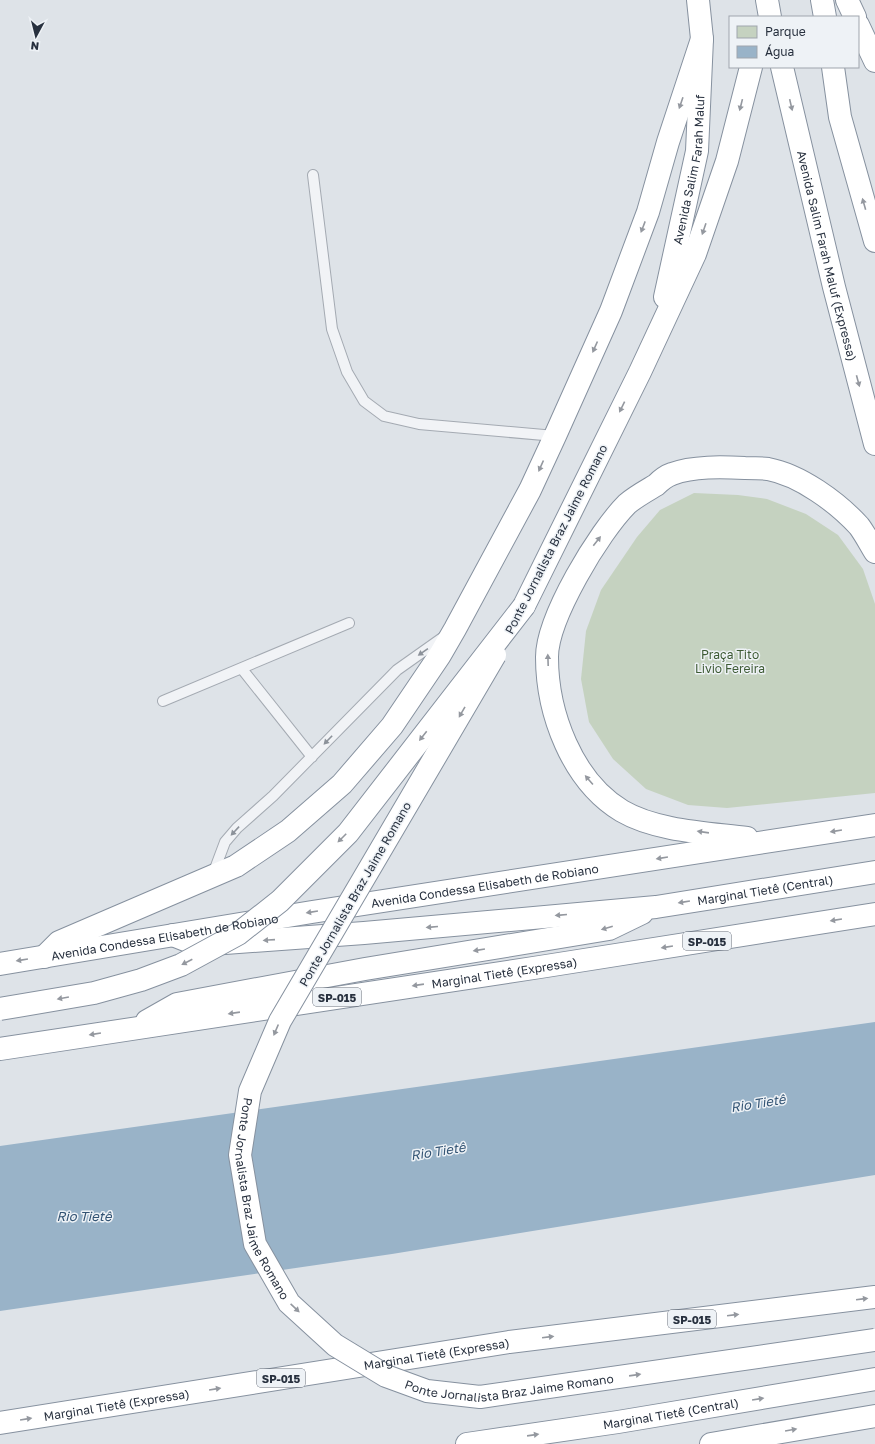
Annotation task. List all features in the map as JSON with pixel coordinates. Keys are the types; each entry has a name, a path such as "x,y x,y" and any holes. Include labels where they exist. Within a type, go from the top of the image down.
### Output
{"highway":[{"name":"Avenida Salim Farah Maluf","path":"656,337 697,151 702,39 698,0"},
{"path":"822,0 825,16"},
{"path":"847,0 854,16"},
{"path":"859,27 875,60"},
{"path":"44,957 59,942 236,866 288,831 342,784 392,726 440,655 530,490 555,436 611,311 648,212 668,142 702,39"},
{"path":"656,337 695,254 727,161 751,68"},
{"name":"Avenida Salim Farah Maluf (Expressa)","path":"782,68 834,287 875,444"},
{"path":"832,68 840,117 875,241"},
{"name":"Ponte Jornalista Braz Jaime Romano","path":"656,337 524,606 280,1021 250,1091 240,1155 255,1244 289,1303 335,1345 386,1376 427,1391 480,1397 875,1340"},
{"path":"770,841 663,826 623,811 600,793 577,767 562,736 551,694 547,656 556,618 594,546 627,504 671,474 711,467 768,469 791,477 812,488 845,513 860,527 875,552"},
{"path":"0,1009 94,993 141,980 181,965 238,934 280,900 348,833 524,606"},
{"name":"Avenida Condessa Elisabeth de Robiano","path":"0,964 173,935 770,841 875,826"},
{"name":"Marginal Tietê (Central)","path":"656,907 875,872"},
{"path":"173,935 198,945 364,933 656,907"},
{"name":"Marginal Tietê (Expressa)","path":"134,1028 177,1004 365,969 609,929 656,907"},
{"name":"Marginal Tietê (Expressa)","path":"0,1049 540,967 875,914"},
{"name":"Marginal Tietê (Expressa)","path":"0,1423 509,1342 875,1297"},
{"name":"Marginal Tietê (Central)","path":"467,1444 618,1422 875,1380"},
{"path":"711,1444 875,1416"}],"lane":[{"path":"312,175 332,329 347,372 364,402 384,416 419,424 555,436"},
{"path":"163,701 349,624"},
{"path":"212,877 225,842 312,757 397,670 454,629"},
{"path":"242,668 312,757"}],"green space":[{"name":"Praça Tito Livio Fereira","path":"694,493 738,495 767,499 806,514 838,535 863,569 875,604 875,793 727,808 688,805 646,789 613,759 589,722 581,679 586,631 601,590 637,537 660,510"}],"water":[{"name":"Rio Tietê","path":"875,1022 875,1175 392,1254 0,1311 0,1146"}]}
